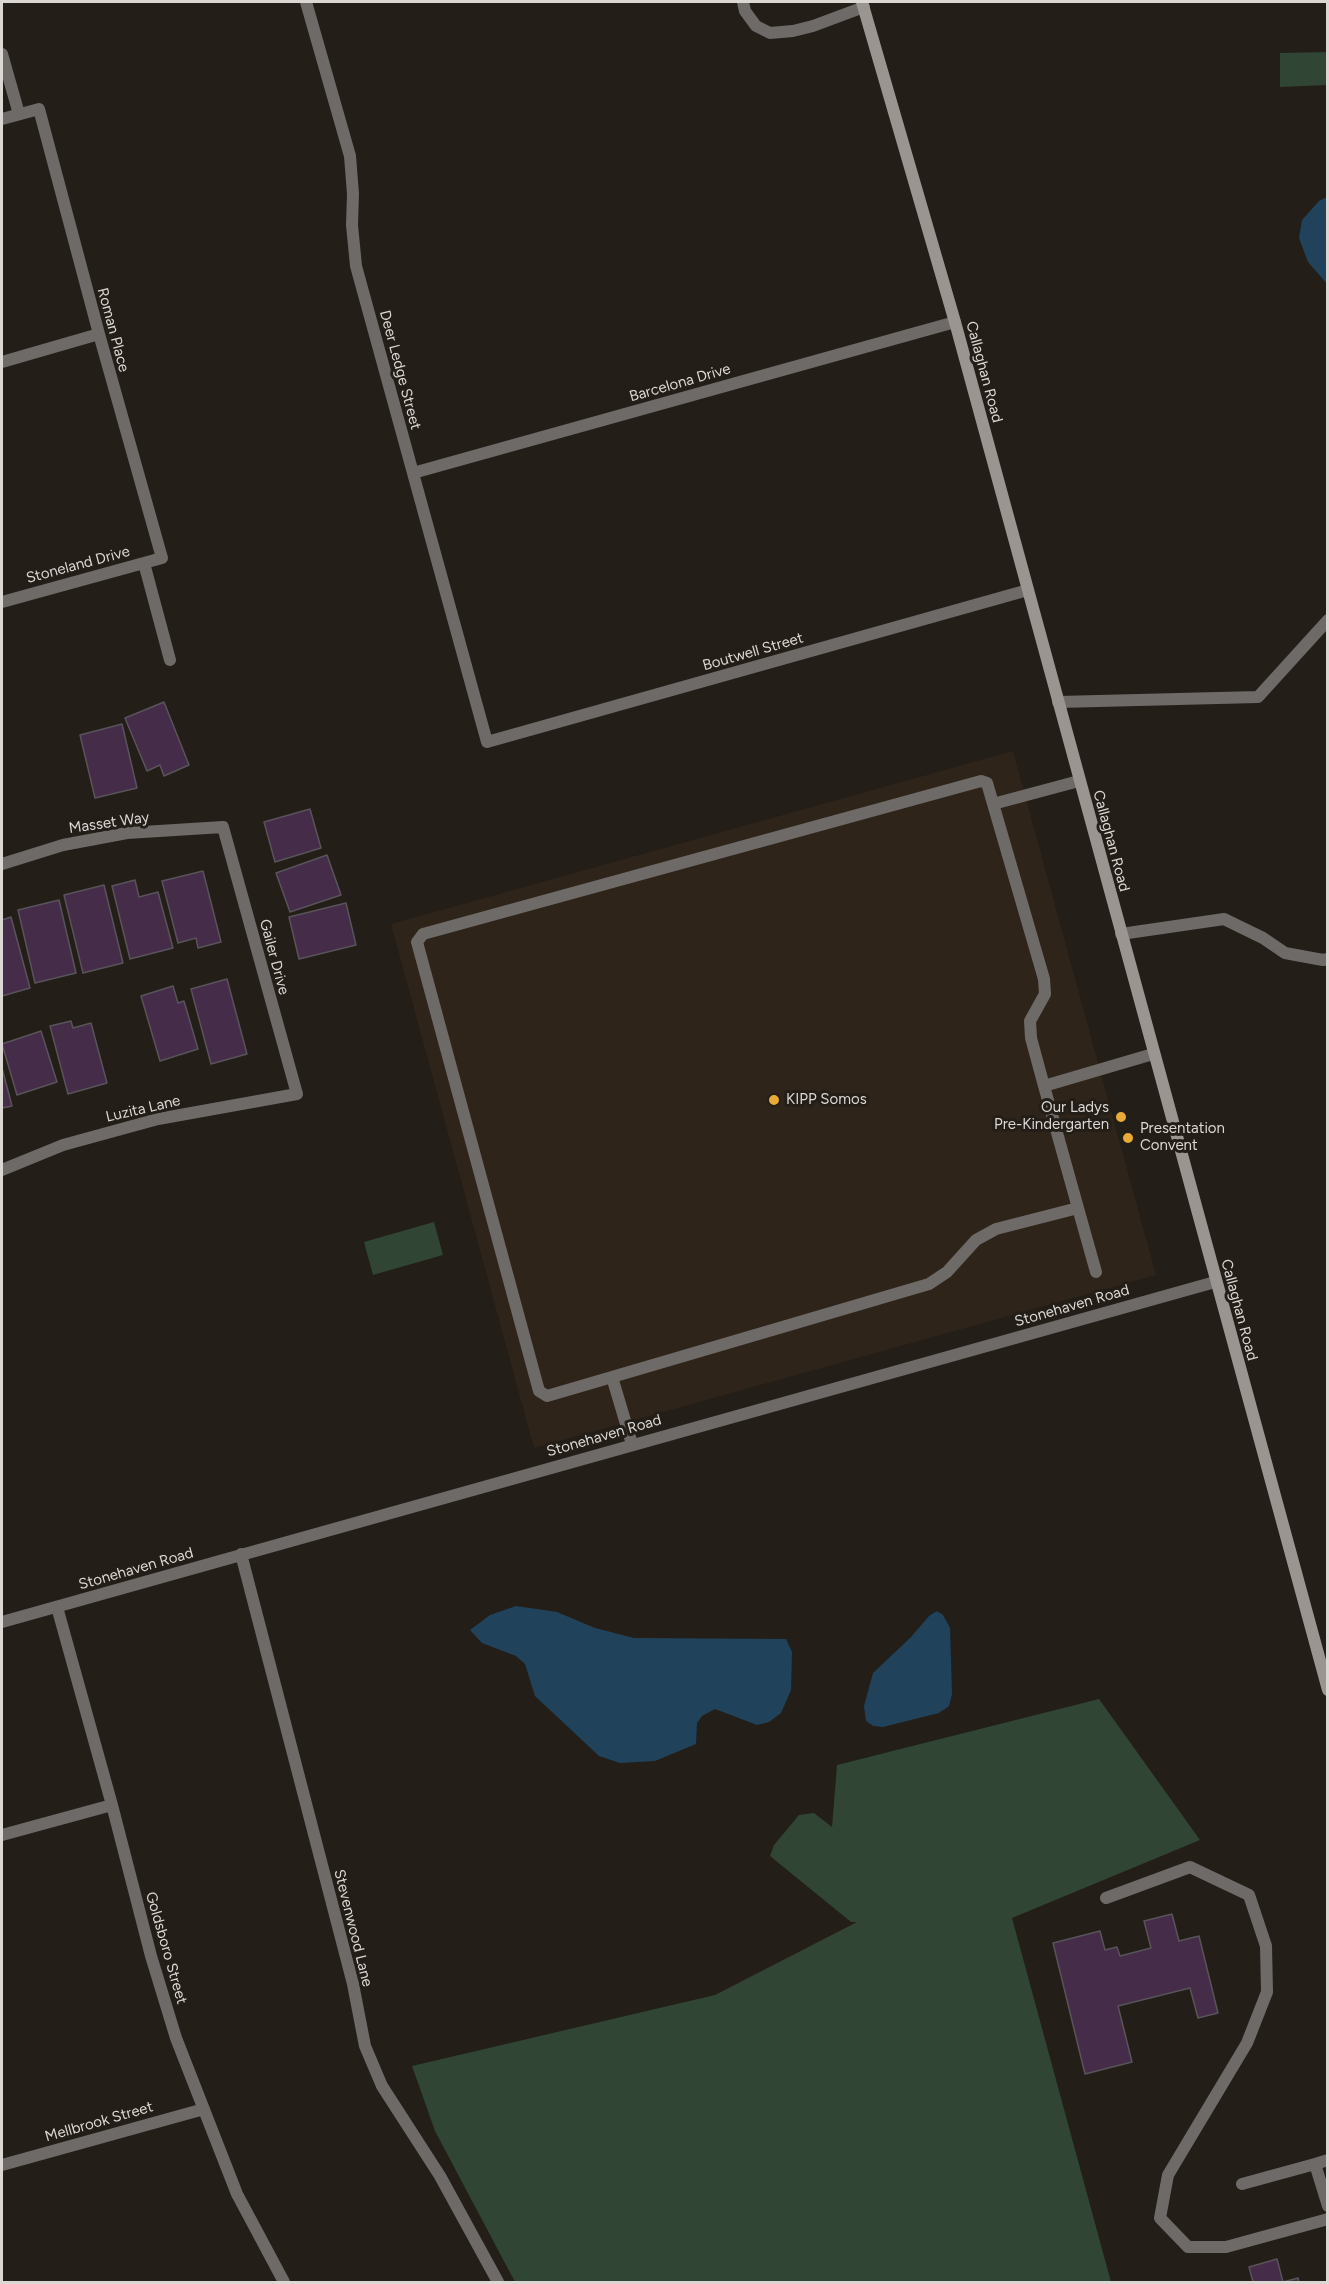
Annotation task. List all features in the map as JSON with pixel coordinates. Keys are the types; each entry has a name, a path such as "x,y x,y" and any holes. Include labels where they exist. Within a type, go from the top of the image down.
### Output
{"main road":[{"name":"Callaghan Road","path":"863,4 955,322 1328,1690"}],"street":[{"name":"Deer Ledge Street","path":"306,2 350,156 356,266 488,742"},
{"path":"743,2 745,11 756,26 770,33 813,26 863,4"},
{"path":"2,54 19,114 2,119"},
{"name":"Roman Place","path":"19,114 39,109 162,558"},
{"name":"Barcelona Drive","path":"413,473 955,322"},
{"path":"2,362 99,334"},
{"name":"Stoneland Drive","path":"2,602 162,558"},
{"path":"144,562 170,660"},
{"name":"Boutwell Street","path":"488,742 1028,590"},
{"path":"1058,702 1258,697 1328,620"},
{"path":"1078,1208 996,1229 976,1240 947,1272 929,1284 547,1396 539,1391 417,942 423,934 981,781 987,783 1044,979 1045,994 1030,1021 1031,1038 1096,1272"},
{"path":"993,804 1079,781"},
{"name":"Masset Way","path":"2,864 63,845 127,833 223,827"},
{"name":"Gailer Drive","path":"223,827 297,1094"},
{"path":"1121,934 1224,919 1263,938 1285,953 1328,959"},
{"path":"1044,1086 1153,1054"},
{"name":"Luzita Lane","path":"2,1170 63,1146 158,1119 297,1094"},
{"name":"Stonehaven Road","path":"2,1623 632,1444 1215,1282"},
{"path":"612,1377 632,1444"},
{"name":"Stevenwood Lane","path":"241,1554 353,1984 365,2046 382,2086 440,2176 498,2283"},
{"name":"Goldsboro Street","path":"57,1607 151,1956 176,2038 237,2194 284,2283"},
{"path":"2,1835 112,1805"},
{"path":"1106,1898 1190,1867 1249,1895 1266,1946 1267,1992 1247,2043 1168,2175 1160,2218 1188,2247 1226,2247 1328,2219"},
{"name":"Mellbrook Street","path":"2,2165 204,2109"},
{"path":"1242,2184 1328,2160"},
{"path":"1315,2164 1328,2206"}],"shaded area":[{"name":"KIPP Somos","path":"1013,751 1156,1275 534,1448 391,924"}],"green space":[{"path":"1327,52 1327,85 1280,87 1280,53"},
{"path":"434,1222 443,1255 373,1275 364,1242"},
{"path":"1099,1699 1200,1840 1012,1918 1111,2282 515,2282 435,2131 412,2066 715,1995 857,1922 851,1922 770,1856 774,1845 799,1815 814,1813 832,1827 837,1765"}],"water":[{"path":"1327,197 1327,284 1308,262 1299,238 1302,220 1319,201"},
{"path":"516,1606 557,1612 595,1628 634,1638 786,1639 792,1652 791,1690 781,1713 769,1722 757,1725 715,1709 702,1716 697,1723 696,1744 655,1761 620,1763 599,1756 535,1696 525,1664 516,1656 482,1643 470,1630 490,1615"},
{"path":"937,1611 943,1615 950,1628 952,1694 949,1706 939,1713 883,1727 873,1726 866,1721 864,1706 873,1673 911,1637 929,1616"}],"building":[{"path":"164,702 189,765 164,776 160,765 147,771 125,718"},
{"path":"122,724 137,788 95,798 80,735"},
{"path":"310,809 321,848 275,862 264,822"},
{"path":"327,855 341,895 290,912 276,873"},
{"path":"203,871 221,942 198,948 196,938 178,943 162,881"},
{"path":"135,880 139,897 158,892 173,948 130,959 112,886"},
{"path":"104,885 123,963 83,973 64,895"},
{"path":"59,900 76,973 35,983 18,910"},
{"path":"346,903 356,945 299,959 289,917"},
{"path":"11,917 30,988 2,996 2,920"},
{"path":"227,979 247,1054 211,1064 191,989"},
{"path":"173,986 178,1003 184,1001 198,1049 160,1061 141,996"},
{"path":"71,1021 73,1028 91,1023 107,1083 68,1094 50,1026"},
{"path":"41,1031 57,1082 17,1095 2,1044"},
{"path":"2,1068 12,1106 2,1108"},
{"path":"1172,1914 1179,1941 1199,1936 1218,2013 1198,2018 1190,1988 1118,2006 1132,2062 1085,2074 1053,1943 1100,1931 1105,1950 1117,1947 1120,1956 1151,1948 1144,1921"},
{"path":"1277,2259 1283,2282 1253,2282 1249,2267"},
{"path":"1298,2278 1299,2282 1283,2282"}],"place":[{"name":"KIPP Somos","path":"774,1100"},
{"name":"Our Ladys Pre-Kindergarten","path":"1121,1117"},
{"name":"Presentation Convent","path":"1128,1138"}]}
